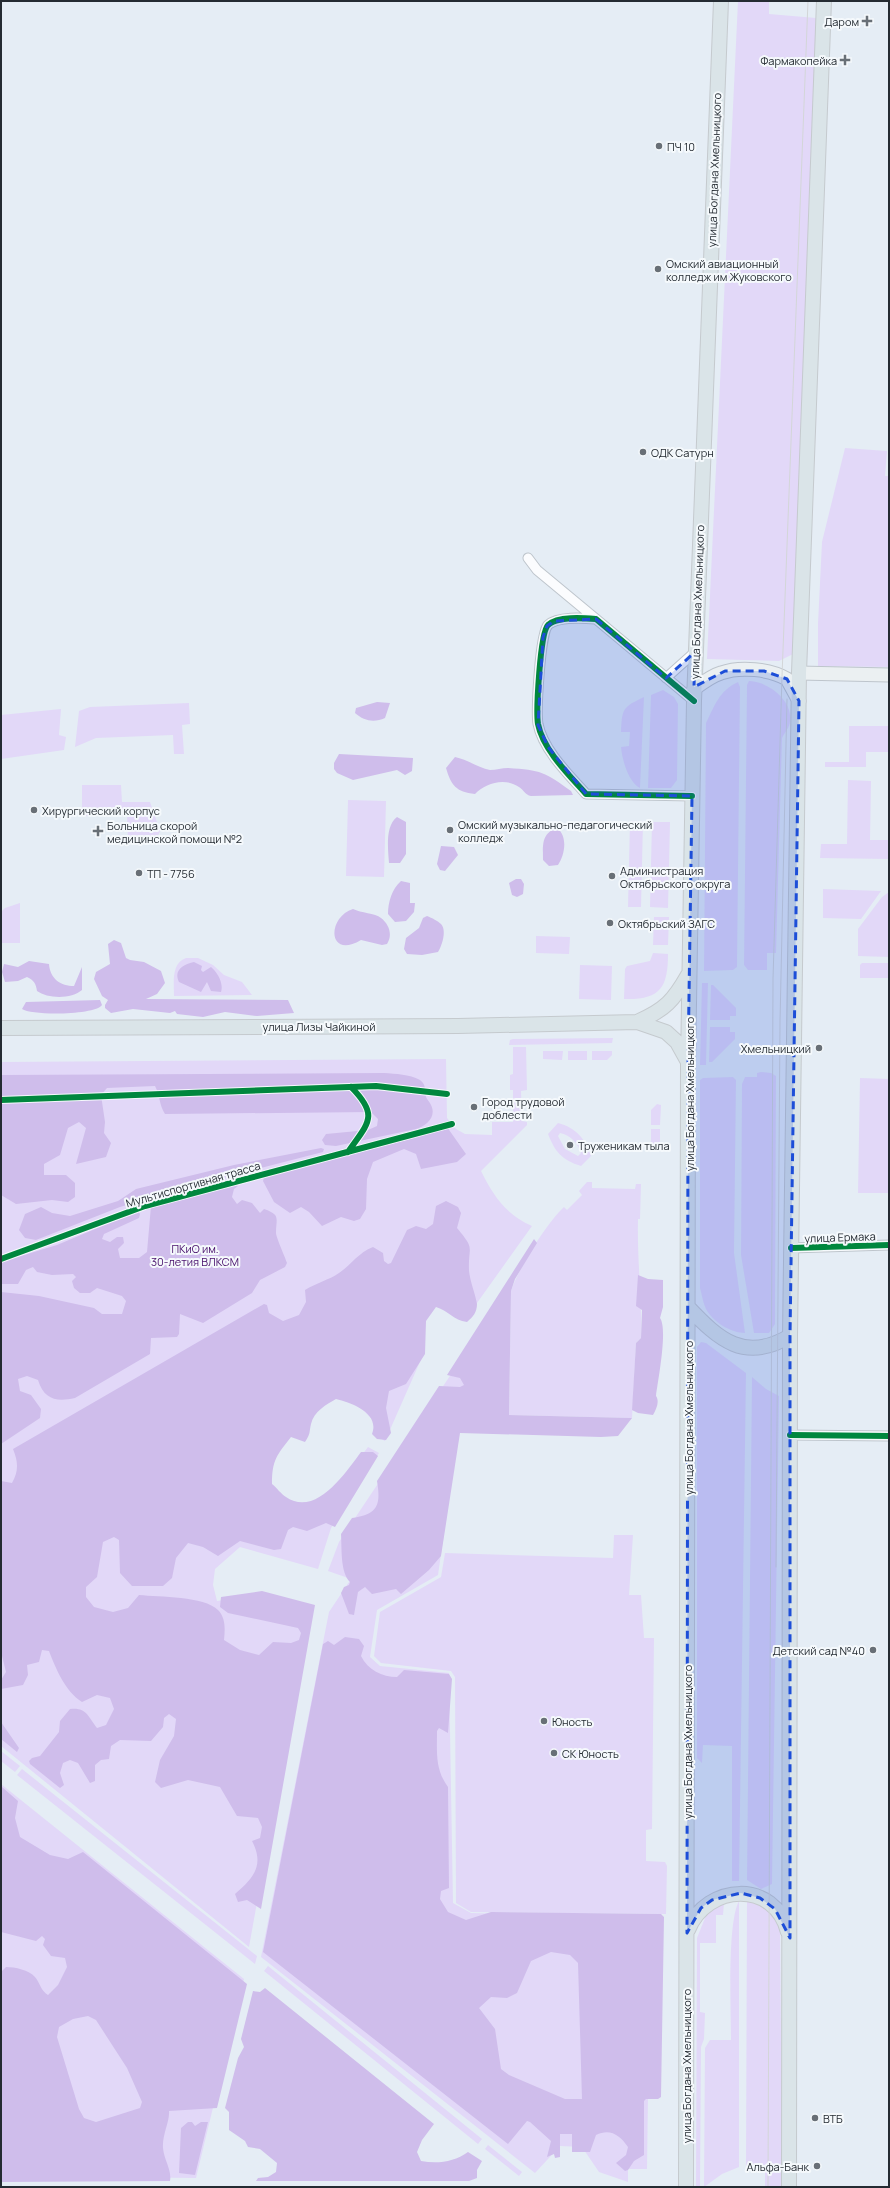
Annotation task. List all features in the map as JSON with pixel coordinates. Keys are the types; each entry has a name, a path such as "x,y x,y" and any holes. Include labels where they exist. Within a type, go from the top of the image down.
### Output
{"main road":[{"name":"улица Богдана Хмельницкого","path":"686,2187 688,1064 692,796 695,652 721,1"},
{"path":"789,2187 790,1336 799,673 824,1"},
{"path":"694,695 720,673 736,670 764,671 787,679 799,701"},
{"path":"799,673 889,675"},
{"path":"637,1022 654,1014 670,1003 690,973"},
{"path":"637,1022 661,1029 672,1037 682,1048 688,1064"},
{"name":"улица Лизы Чайкиной","path":"1,1028 458,1026 637,1022"},
{"path":"688,1307 712,1332 732,1345 759,1348 777,1344 790,1336"},
{"path":"687,1933 697,1914 712,1900 726,1895 741,1894 760,1898 775,1908 787,1927 790,1938"}],"street":[{"path":"528,558 537,570 666,678 694,695"},
{"path":"596,619 554,621 547,626 543,637 538,725 548,747 561,767 586,794 692,796"},
{"path":"666,678 695,652"},
{"name":"улица Ермака","path":"792,1248 889,1245"},
{"path":"790,1435 889,1436"}],"highlighted area":[{"path":"596,619 666,678 695,652 694,687 725,671 764,671 787,679 799,701 790,1336 790,1938 775,1909 760,1898 741,1893 712,1900 701,1908 687,1933 688,1064 692,796 586,794 548,747 538,725 543,637 547,626 554,621"}],"green space":[{"path":"738,1 769,1 769,14 816,18 793,654 779,661 707,659"},
{"path":"845,448 887,451 885,476 889,476 889,667 818,666 818,624 822,542"},
{"path":"749,681 763,684 771,688 783,699 790,713 789,725 782,738 776,953 767,953 767,970 748,970 744,965 747,685"},
{"path":"738,682 740,687 737,967 733,970 704,971 706,723 718,699 726,690"},
{"path":"663,690 674,697 678,704 677,780 671,788 648,788 651,695"},
{"path":"644,697 640,788 632,781 624,764 621,747 629,746 630,732 621,732 622,718 625,709 632,703"},
{"path":"377,702 390,703 385,718 373,721 362,718 355,713 356,708"},
{"path":"189,703 190,724 182,725 184,754 174,754 173,735 96,738 75,747 79,711 90,707"},
{"path":"61,709 59,735 66,737 64,750 1,759 1,715"},
{"path":"849,726 889,726 889,752 866,752 866,767 825,767 825,762 849,762"},
{"path":"339,754 413,758 412,771 405,775 397,770 353,780 337,773 334,769 334,763"},
{"path":"455,757 490,770 508,768 536,771 548,776 562,785 571,791 573,795 531,796 527,795 521,788 508,782 490,784 475,794 469,793 455,787 450,779 446,768"},
{"path":"848,780 871,781 870,840 889,840 889,859 820,858 821,844 847,844"},
{"path":"82,785 121,785 122,802 150,802 160,831 158,835 147,841 128,841 127,816 82,816"},
{"path":"348,800 386,801 384,877 346,876"},
{"path":"397,817 406,822 406,854 400,863 389,863 389,832 393,821"},
{"path":"630,821 643,821 641,907 628,907"},
{"path":"652,822 670,822 668,908 650,907"},
{"path":"557,828 563,836 564,851 558,865 549,866 543,860 544,841 548,833"},
{"path":"441,846 454,847 458,855 445,871 440,870 437,864"},
{"path":"516,879 521,879 524,884 523,894 517,897 512,895 509,883"},
{"path":"401,881 410,883 410,903 415,903 414,912 406,921 395,922 388,914 389,905 393,892"},
{"path":"823,889 881,891 861,919 823,918"},
{"path":"889,892 889,957 858,956 858,929 882,897"},
{"path":"20,903 20,943 1,943 1,912 5,908"},
{"path":"353,909 378,916 384,920 390,933 387,944 382,945 361,940 350,945 342,945 337,941 334,935 338,920 344,913"},
{"path":"427,916 441,924 443,927 443,938 440,949 438,952 422,955 407,954 404,949 406,938 419,928 423,918"},
{"path":"654,917 669,917 668,945 653,945"},
{"path":"536,936 570,937 569,954 536,953"},
{"path":"114,940 121,943 126,958 144,962 161,971 165,983 157,994 146,999 288,1000 294,1013 257,1016 225,1012 203,1017 177,1014 175,1011 170,1013 133,1009 111,1013 105,1008 108,1000 102,996 94,979 96,972 110,964 108,944"},
{"path":"653,953 668,954 666,976 660,990 646,997 624,999 625,969 627,966 650,961"},
{"path":"186,958 198,958 213,965 224,975 242,982 252,995 174,996 174,974 178,964"},
{"path":"29,961 49,964 54,978 57,981 69,986 74,986 82,967 82,990 72,995 53,997 37,991 34,982 27,977 18,981 5,982 2,972 4,964 18,967"},
{"path":"194,962 202,966 201,970 203,972 211,967 213,969 221,981 221,992 211,991 207,982 201,992 179,982 177,974 180,968"},
{"path":"862,963 889,963 889,978 860,978 860,965"},
{"path":"580,965 612,966 611,1000 579,999"},
{"path":"702,983 708,983 706,1065 700,1065"},
{"path":"711,985 713,985 736,1008 736,1016 730,1016 730,1020 710,1020"},
{"path":"100,1000 102,1005 97,1008 77,1013 38,1013 22,1009 26,1002"},
{"path":"710,1027 730,1027 730,1032 735,1032 735,1039 712,1062 709,1062"},
{"path":"613,1038 612,1043 509,1045 510,1040 513,1039"},
{"name":"ПКиО им. 30-летия ВЛКСМ","path":"513,1047 526,1047 527,1090 521,1091 522,1121 527,1122 527,1125 481,1171 490,1188 501,1203 515,1216 532,1226 472,1310 443,1293 424,1319 423,1355 385,1441 373,1434 375,1426 374,1421 363,1410 343,1396 329,1396 299,1425 279,1449 273,1463 271,1484 287,1499 298,1504 309,1503 319,1499 329,1492 347,1474 368,1447 379,1453 331,1528 318,1569 240,1547 215,1569 213,1585 217,1601 264,1594 310,1607 249,1947 1,1746 1,1062 446,1059 447,1118 456,1129 465,1134 492,1135 492,1122 513,1122 513,1090 510,1090 510,1075 513,1074"},
{"path":"543,1051 563,1051 562,1060 543,1059"},
{"path":"568,1051 587,1051 587,1060 568,1060"},
{"path":"592,1051 612,1051 612,1055 607,1060 592,1060"},
{"path":"384,1073 407,1075 420,1080 425,1088 426,1097 431,1104 433,1113 432,1117 423,1126 416,1129 336,1146 325,1145 322,1140 326,1134 368,1130 377,1126 378,1119 371,1112 165,1114 155,1086 107,1088 101,1095 105,1122 104,1133 111,1143 106,1157 76,1164 86,1128 79,1122 68,1128 60,1155 44,1164 44,1175 66,1175 75,1183 75,1197 68,1202 52,1200 16,1204 1,1195 1,1075"},
{"path":"757,1073 771,1073 776,1076 775,1324 769,1333 754,1333 741,1255 742,1084 745,1077 757,1077"},
{"path":"733,1077 736,1080 734,1253 745,1333 728,1329 709,1314 705,1307 700,1288 700,1080 703,1078"},
{"path":"860,1078 889,1079 889,1193 858,1193"},
{"path":"657,1104 661,1105 660,1125 651,1125 651,1110"},
{"path":"558,1123 570,1128 583,1139 591,1156 581,1166 574,1164 564,1158 553,1146 548,1134","holes":["560,1133 573,1140 578,1146 581,1153 578,1156 565,1149 558,1136"]},
{"path":"447,1127 466,1154 457,1162 421,1169 416,1154 404,1149 373,1162 367,1179 366,1209 360,1219 354,1221 341,1217 322,1226 309,1212 301,1207 290,1213 274,1202 263,1181 264,1177 410,1139"},
{"path":"651,1129 660,1129 660,1149 651,1149"},
{"path":"321,1148 324,1149 323,1152 176,1190 120,1207 36,1240 25,1238 19,1230 25,1214 41,1207 52,1213 70,1216 118,1201 136,1189 234,1165"},
{"path":"587,1182 592,1182 592,1188 635,1189 636,1184 641,1184 638,1234 641,1338 636,1343 632,1418 509,1415 511,1291 520,1270 542,1234 564,1207 567,1210 582,1195 579,1191"},
{"path":"233,1183 238,1186 234,1189 232,1197 237,1204 242,1200 252,1203 260,1213 264,1209 275,1215 277,1220 276,1235 287,1263 285,1267 260,1280 252,1293 203,1323 180,1314 179,1334 177,1337 151,1338 150,1354 75,1398 62,1400 52,1398 44,1392 38,1380 27,1376 18,1379 20,1391 31,1395 41,1409 40,1418 1,1444 1,1292 39,1296 94,1308 102,1314 122,1314 126,1301 122,1296 97,1288 90,1293 80,1293 74,1288 72,1281 76,1277 73,1274 52,1275 37,1272 33,1267 26,1270 18,1284 1,1284 1,1262 57,1245 138,1211 140,1214 139,1218 104,1234 102,1239 110,1242 117,1237 123,1237 124,1243 118,1249 120,1258 139,1258 147,1252 151,1206"},
{"path":"446,1201 458,1207 461,1213 457,1228 467,1241 470,1248 470,1279 477,1304 474,1314 467,1322 462,1321 436,1307 426,1321 425,1354 406,1384 389,1391 386,1408 391,1433 386,1440 377,1439 372,1434 372,1420 363,1410 350,1403 336,1399 315,1415 305,1442 291,1437 279,1453 274,1463 272,1484 286,1497 297,1502 308,1502 319,1497 339,1481 361,1452 373,1452 378,1456 335,1527 326,1523 307,1531 293,1527 288,1530 281,1549 274,1550 240,1541 218,1556 203,1547 188,1543 176,1558 172,1578 163,1586 132,1586 120,1573 119,1540 114,1537 103,1542 97,1577 86,1587 86,1597 94,1607 113,1612 128,1608 139,1595 181,1598 211,1605 221,1613 224,1620 224,1640 240,1650 259,1655 273,1642 291,1643 299,1640 301,1633 298,1628 228,1613 220,1607 221,1597 262,1591 315,1605 261,1909 247,1900 238,1902 235,1894 252,1877 257,1865 256,1850 252,1841 260,1838 262,1827 258,1818 237,1816 220,1787 188,1780 161,1788 155,1782 160,1760 174,1736 176,1719 169,1714 164,1718 163,1727 151,1741 120,1740 111,1746 109,1759 101,1760 95,1765 95,1781 90,1783 78,1763 70,1760 63,1763 60,1773 64,1785 60,1788 30,1764 29,1761 32,1758 40,1756 59,1732 60,1721 70,1709 80,1709 86,1713 97,1728 106,1725 114,1709 110,1698 97,1695 82,1702 76,1697 66,1686 49,1651 42,1650 39,1662 27,1665 28,1675 23,1685 1,1689 1,1680 6,1672 1,1652 1,1481 12,1483 16,1474 17,1466 13,1449 264,1304 267,1305 269,1313 283,1321 299,1315 306,1302 305,1290 339,1273 368,1249 373,1247 383,1253 384,1261 388,1264 391,1263 407,1230 416,1226 426,1229 433,1224 436,1206"},
{"path":"534,1239 537,1243 515,1279 511,1291 509,1415 632,1418 618,1436 601,1437 460,1433 441,1556 429,1570 401,1594 396,1589 372,1594 365,1587 358,1592 354,1615 349,1614 341,1593 344,1587 349,1585 350,1582 343,1566 341,1534 352,1518 367,1514 376,1507 378,1502 377,1481 439,1386 460,1387 464,1385 460,1378 447,1375"},
{"path":"638,1275 648,1279 663,1280 663,1307 660,1318 662,1324 663,1343 656,1396 658,1403 653,1415 638,1413 632,1410 636,1343 641,1338 642,1310 636,1306"},
{"path":"504,1295 460,1422 438,1575 377,1610 370,1657 380,1666 449,1673 453,1903 471,1913 659,1918 648,2096 647,2169 628,2169 628,2182 599,2172 582,2147 560,2146 535,2173 261,1957 329,1612 351,1579 328,1571 339,1542"},
{"path":"701,1342 706,1343 746,1373 739,1881 732,1881 732,1746 703,1745 702,1763 697,1758 697,1347"},
{"path":"752,1377 766,1389 779,1396 772,1884 761,1889 747,1880"},
{"name":"СК Юность","path":"614,1535 633,1535 629,1595 641,1595 644,1638 654,1638 652,1829 646,1830 646,1861 665,1862 667,1866 666,1914 471,1912 456,1903 455,1677 451,1671 381,1663 374,1656 380,1612 441,1577 445,1553 613,1558"},
{"path":"345,1637 359,1639 364,1646 361,1656 364,1661 376,1672 386,1676 397,1677 404,1670 449,1674 452,1679 448,1733 439,1728 437,1731 437,1754 439,1767 448,1787 449,1888 441,1891 440,1899 448,1912 466,1920 491,1912 661,1914 664,1917 661,2097 658,2099 646,2099 644,2101 644,2155 634,2161 628,2170 625,2171 616,2163 626,2155 628,2147 618,2136 606,2132 596,2135 590,2152 572,2152 572,2134 560,2134 560,2157 555,2158 554,2154 547,2157 551,2141 527,2121 508,2144 263,1952 323,1644 328,1641 334,1645","holes":["551,1952 570,1955 578,1963 582,2099 565,2099 509,2075 501,2069 495,2029 479,2008 491,1997 507,1998 517,1993 531,1961"]},
{"path":"1,1722 19,1748 17,1752 1,1739"},
{"path":"1,1751 20,1766 15,1772 1,1761"},
{"path":"22,1769 257,1956 255,1964 17,1775"},
{"path":"1,1784 244,1979 196,2178 1,2176"},
{"path":"2,1787 18,1801 15,1818 20,1837 50,1855 68,1859 83,1852 247,1984 217,2108 169,2111 163,2148 170,2173 170,2181 1,2182 1,1972 6,1967 18,1968 29,1972 35,1977 48,1995 58,1985 67,1967 65,1958 51,1956 43,1945 45,1939 42,1936 36,1941 1,1932","holes":["88,2016 96,2020 127,2068 142,2102 140,2108 96,2122 84,2118 79,2109 57,2037 59,2027 73,2019"]},
{"path":"747,1899 765,1906 780,1924 782,2164 746,2166"},
{"path":"739,1901 739,2167 722,2174 704,2187 705,2048 710,2040 731,2040 731,1947 735,1912"},
{"path":"724,1903 723,1915 716,1915 716,1943 700,1943 700,2012 705,2013 704,2039 701,2047 700,2187 696,2187 697,1938 707,1913"},
{"path":"268,1966 482,2139 478,2144 264,1971"},
{"path":"265,1988 434,2124 422,2140 417,2152 421,2161 446,2161 457,2158 468,2152 482,2161 477,2170 477,2178 469,2181 256,2181 258,2178 268,2177 276,2172 277,2163 260,2149 248,2147 245,2141 229,2130 229,2112 225,2108 238,2058 244,2047 241,2039 253,1991 260,1992"},
{"path":"188,2122 192,2122 195,2126 201,2122 208,2122 195,2175 179,2173 181,2128"},
{"path":"488,2145 522,2172 519,2176 485,2149"},
{"path":"782,2171 782,2187 765,2187 765,2172"}],"tram line":[{"path":"768,2187 773,979 782,676 808,1"},
{"path":"776,1567 780,1022 787,699"}],"cycle path":[{"path":"692,796 586,794 565,771 545,743 538,724 538,689 545,631 548,625 558,620 578,618 596,619 694,701"},
{"path":"1,1100 376,1086 447,1094"},
{"path":"348,1152 361,1134 368,1120 366,1105 351,1087"},
{"name":"Мультиспортивная трасса","path":"1,1259 145,1206 452,1124"},
{"path":"791,1248 889,1245"},
{"path":"790,1435 889,1436"}],"place":[{"name":"Даром","path":"867,21"},
{"name":"Фармакопейка","path":"845,60"},
{"name":"ПЧ 10","path":"659,146"},
{"name":"Омский авиационный колледж им Жуковского","path":"658,269"},
{"name":"ОДК Сатурн","path":"643,452"},
{"name":"Хирургический корпус","path":"34,810"},
{"name":"Омский музыкально-педагогический колледж","path":"450,830"},
{"name":"Больница скорой медицинской помощи №2","path":"98,831"},
{"name":"ТП - 7756","path":"139,873"},
{"name":"Администрация Октябрьского округа","path":"612,876"},
{"name":"Октябрьский ЗАГС","path":"610,923"},
{"name":"Хмельницкий","path":"819,1048"},
{"name":"Город трудовой доблести","path":"474,1107"},
{"name":"Труженикам тыла","path":"570,1145"},
{"name":"Детский сад №40","path":"873,1650"},
{"name":"Юность","path":"544,1721"},
{"name":"СК Юность","path":"554,1753"},
{"name":"ВТБ","path":"815,2118"},
{"name":"Альфа-Банк","path":"817,2166"}]}
